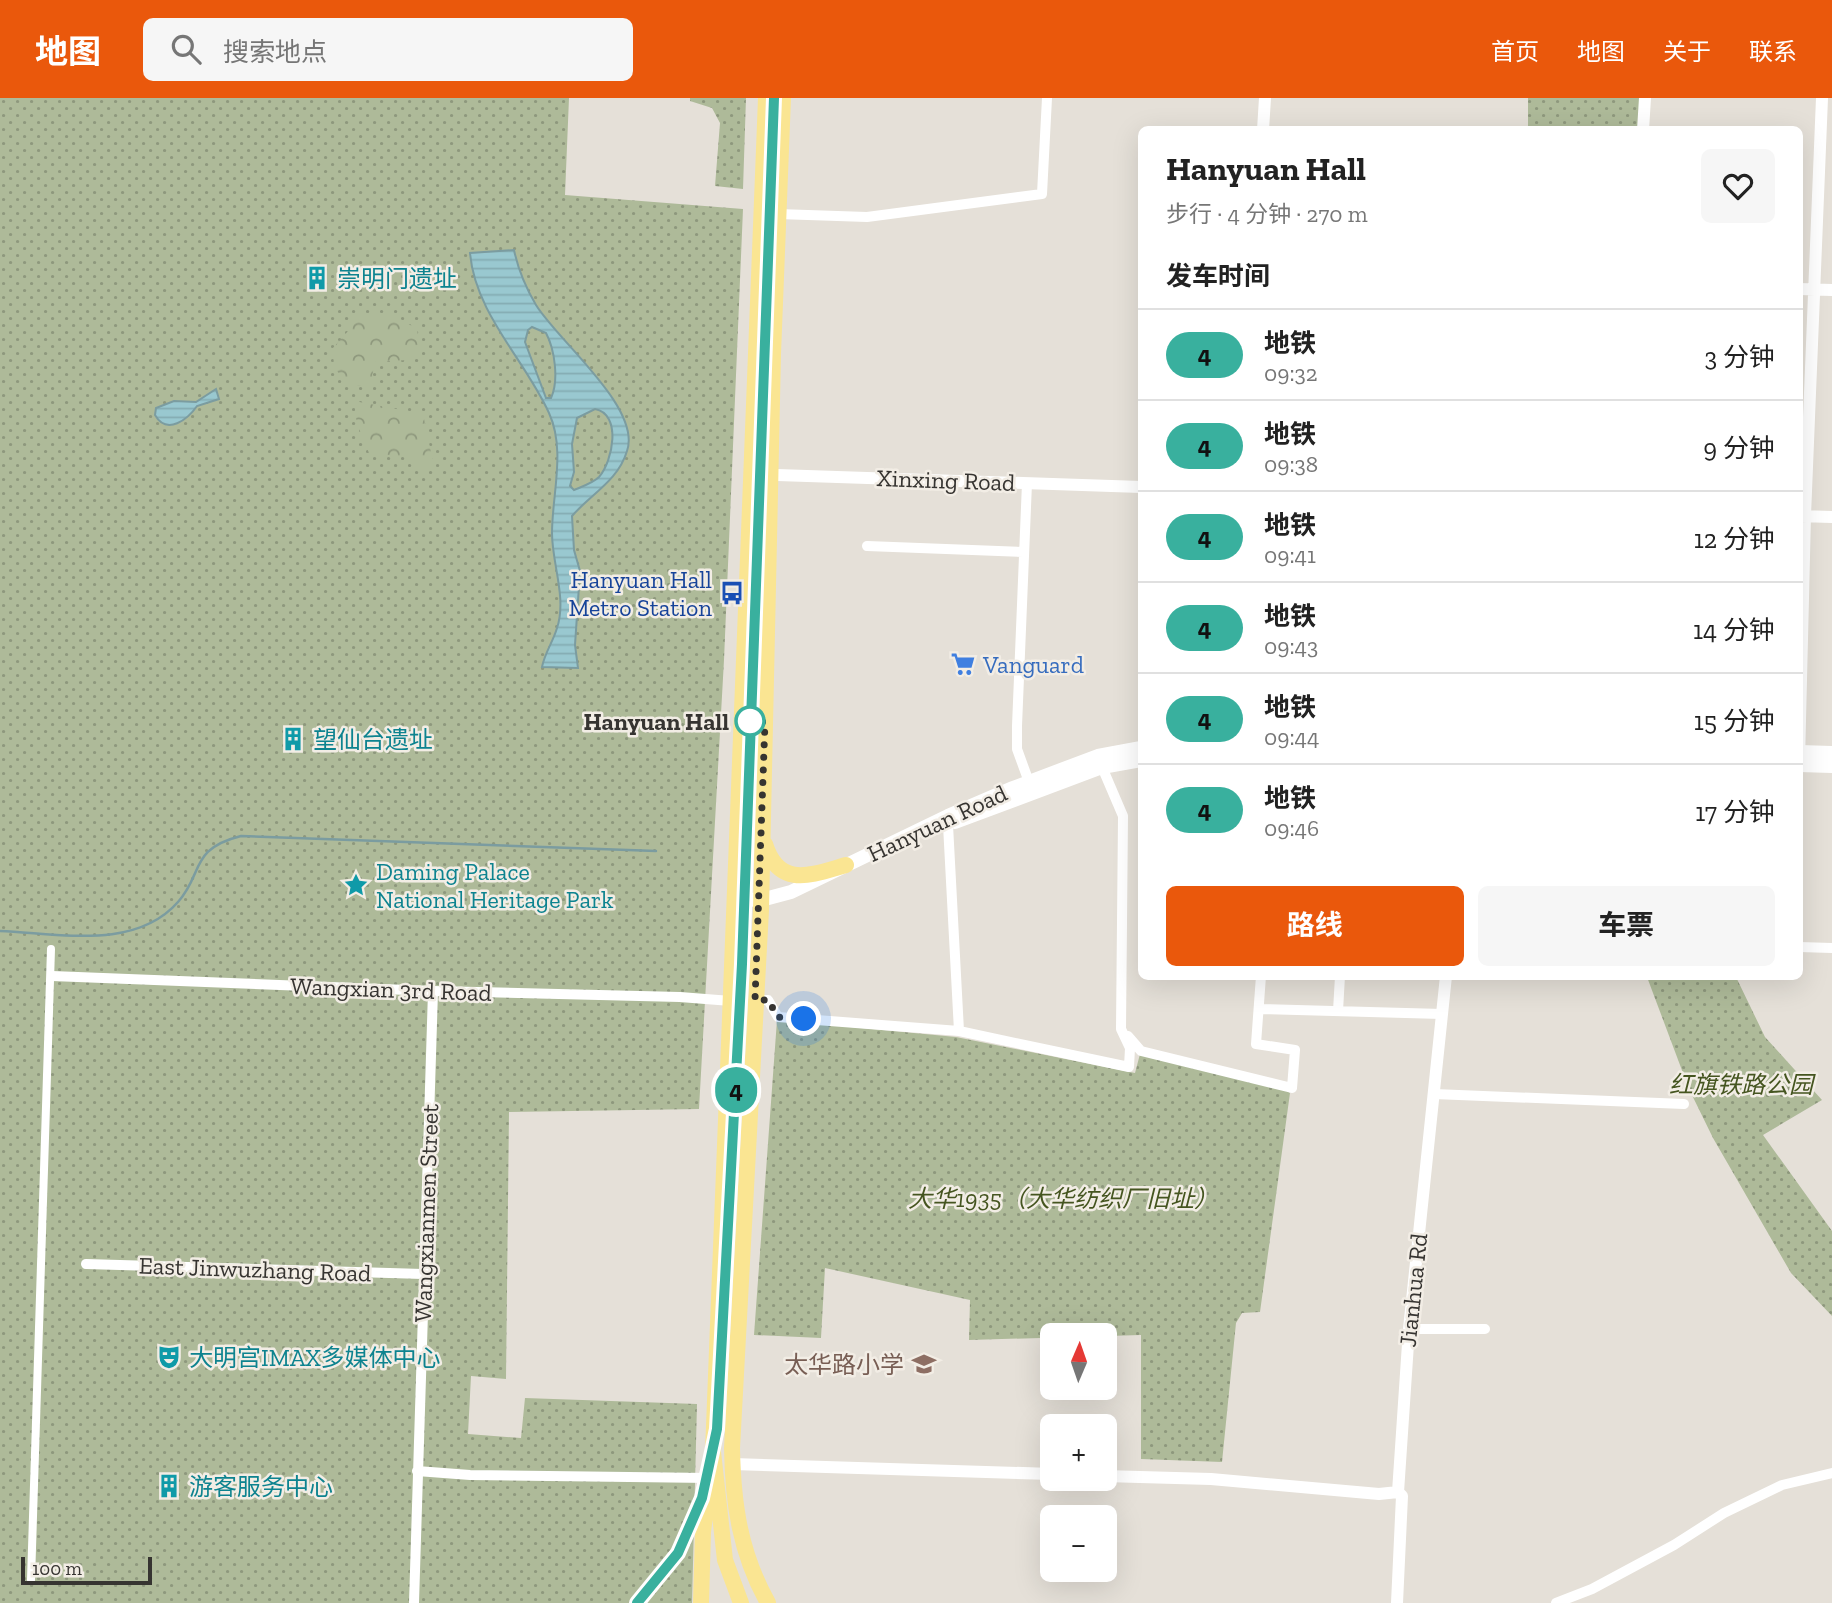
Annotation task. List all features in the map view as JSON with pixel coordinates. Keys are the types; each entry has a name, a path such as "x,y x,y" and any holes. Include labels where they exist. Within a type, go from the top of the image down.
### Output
{"main road":[{"path":"701,1603 703,1532 713,1452 766,98"},
{"path":"768,1603 742,1545 735,1513 733,1464 761,905 783,98"},
{"name":"Hanyuan Road","path":"761,905 948,816 1029,782 1098,756 1138,748"},
{"path":"1803,752 1832,753"},
{"name":"Hanyuan Road","path":"735,904 761,905 794,901 948,825 1102,768 1138,761"},
{"path":"1803,765 1832,766"},
{"path":"762,832 771,860 790,875 811,874 846,865"},
{"path":"713,1452 725,1560 741,1603"}],"street":[{"path":"778,214 866,217 1042,194 1046,98"},
{"path":"1263,126 1265,98"},
{"path":"1643,126 1646,98"},
{"path":"1803,497 1822,98"},
{"path":"1803,289 1832,290"},
{"name":"Xinxing Road","path":"750,474 1138,487"},
{"path":"1027,483 1017,749 1029,782"},
{"path":"1803,516 1832,517"},
{"path":"867,546 1023,552"},
{"path":"755,1000 768,1000 778,1017 959,1031 1129,1068 1130,1048 1121,1029 1123,816 1102,768"},
{"path":"948,825 959,1031"},
{"path":"1803,947 1832,948"},
{"path":"31,1580 51,949"},
{"name":"Wangxian 3rd Road","path":"52,976 433,991 680,997 731,1002"},
{"path":"1121,1029 1141,1051 1292,1088 1295,1050 1256,1044 1261,980"},
{"path":"1338,1011 1340,980"},
{"name":"Jianhua Rd","path":"1397,1603 1402,1496 1398,1492 1409,1329 1446,980"},
{"name":"Wangxianmen Street","path":"414,1603 433,991"},
{"path":"1260,1009 1442,1014"},
{"path":"1434,1094 1684,1104"},
{"name":"East Jinwuzhang Road","path":"86,1264 423,1274"},
{"path":"1409,1329 1485,1329"},
{"path":"733,1464 1040,1474"},
{"path":"417,1471 470,1475 710,1478"},
{"path":"1556,1603 1591,1589 1674,1545 1724,1513 1782,1485 1832,1472"},
{"path":"1117,1476 1211,1479 1379,1494 1398,1492"}],"green space":[{"name":"Daming Palace National Heritage Park","path":"0,98 569,98 565,195 743,209 724,660 699,1109 509,1112 506,1379 471,1376 468,1434 521,1438 525,1398 697,1404 692,1603 0,1603"},
{"path":"690,98 746,98 743,189 715,186 720,123 712,108 690,101"},
{"path":"1528,98 1643,98 1640,126 1528,126"},
{"path":"351,313 395,316 417,329 420,351 408,360 375,362 370,386 348,385 334,367 333,348 349,330"},
{"path":"354,401 423,414 434,467 418,468 408,457 369,453 357,424"},
{"name":"红旗铁路公园","path":"1648,980 1737,980 1765,1037 1822,1100 1763,1135 1832,1231 1832,1316 1791,1273 1713,1138 1689,1089"},
{"name":"大华1935（大华纺织厂旧址）","path":"777,1020 956,1037 1135,1073 1140,1054 1279,1086 1290,1093 1260,1312 1242,1313 1236,1323 1222,1462 1141,1459 1141,1335 1117,1336 1117,1323 1040,1323 1040,1338 969,1340 970,1300 825,1268 821,1338 754,1335"}],"water":[{"path":"514,250 536,305 611,395 628,434 627,451 617,471 572,516 574,550 580,571 575,645 578,668 542,667 560,617 560,593 552,533 557,473 554,427 539,393 502,336 481,296 470,253","holes":["532,327 546,333 552,348 555,374 551,398 546,398 525,342 528,330","595,409 609,419 612,428 611,450 599,477 574,490 570,486 574,472 572,444 577,418"]},
{"path":"216,389 219,399 197,406 177,423 165,424 155,415 156,408 174,401 196,402"}],"waterway":[{"path":"0,931 95,936 140,927 160,917 178,902 205,855 224,841 241,836 656,851"}],"metro line":[{"name":"4","path":"637,1603 678,1553 702,1498 717,1429 742,964 774,98"}],"place":[{"name":"崇明门遗址","path":"317,278"},
{"name":"Hanyuan Hall Metro Station","path":"732,593"},
{"name":"Vanguard","path":"963,664"},
{"name":"Hanyuan Hall","path":"750,721"},
{"name":"望仙台遗址","path":"293,739"},
{"name":"Daming Palace National Heritage Park","path":"356,885"},
{"name":"大明宫IMAX多媒体中心","path":"169,1357"},
{"name":"太华路小学","path":"924,1364"},
{"name":"游客服务中心","path":"169,1486"}],"route":[{"path":"750,721 765,722 761,910 755,1000 768,1000 778,1017 804,1019"}]}
